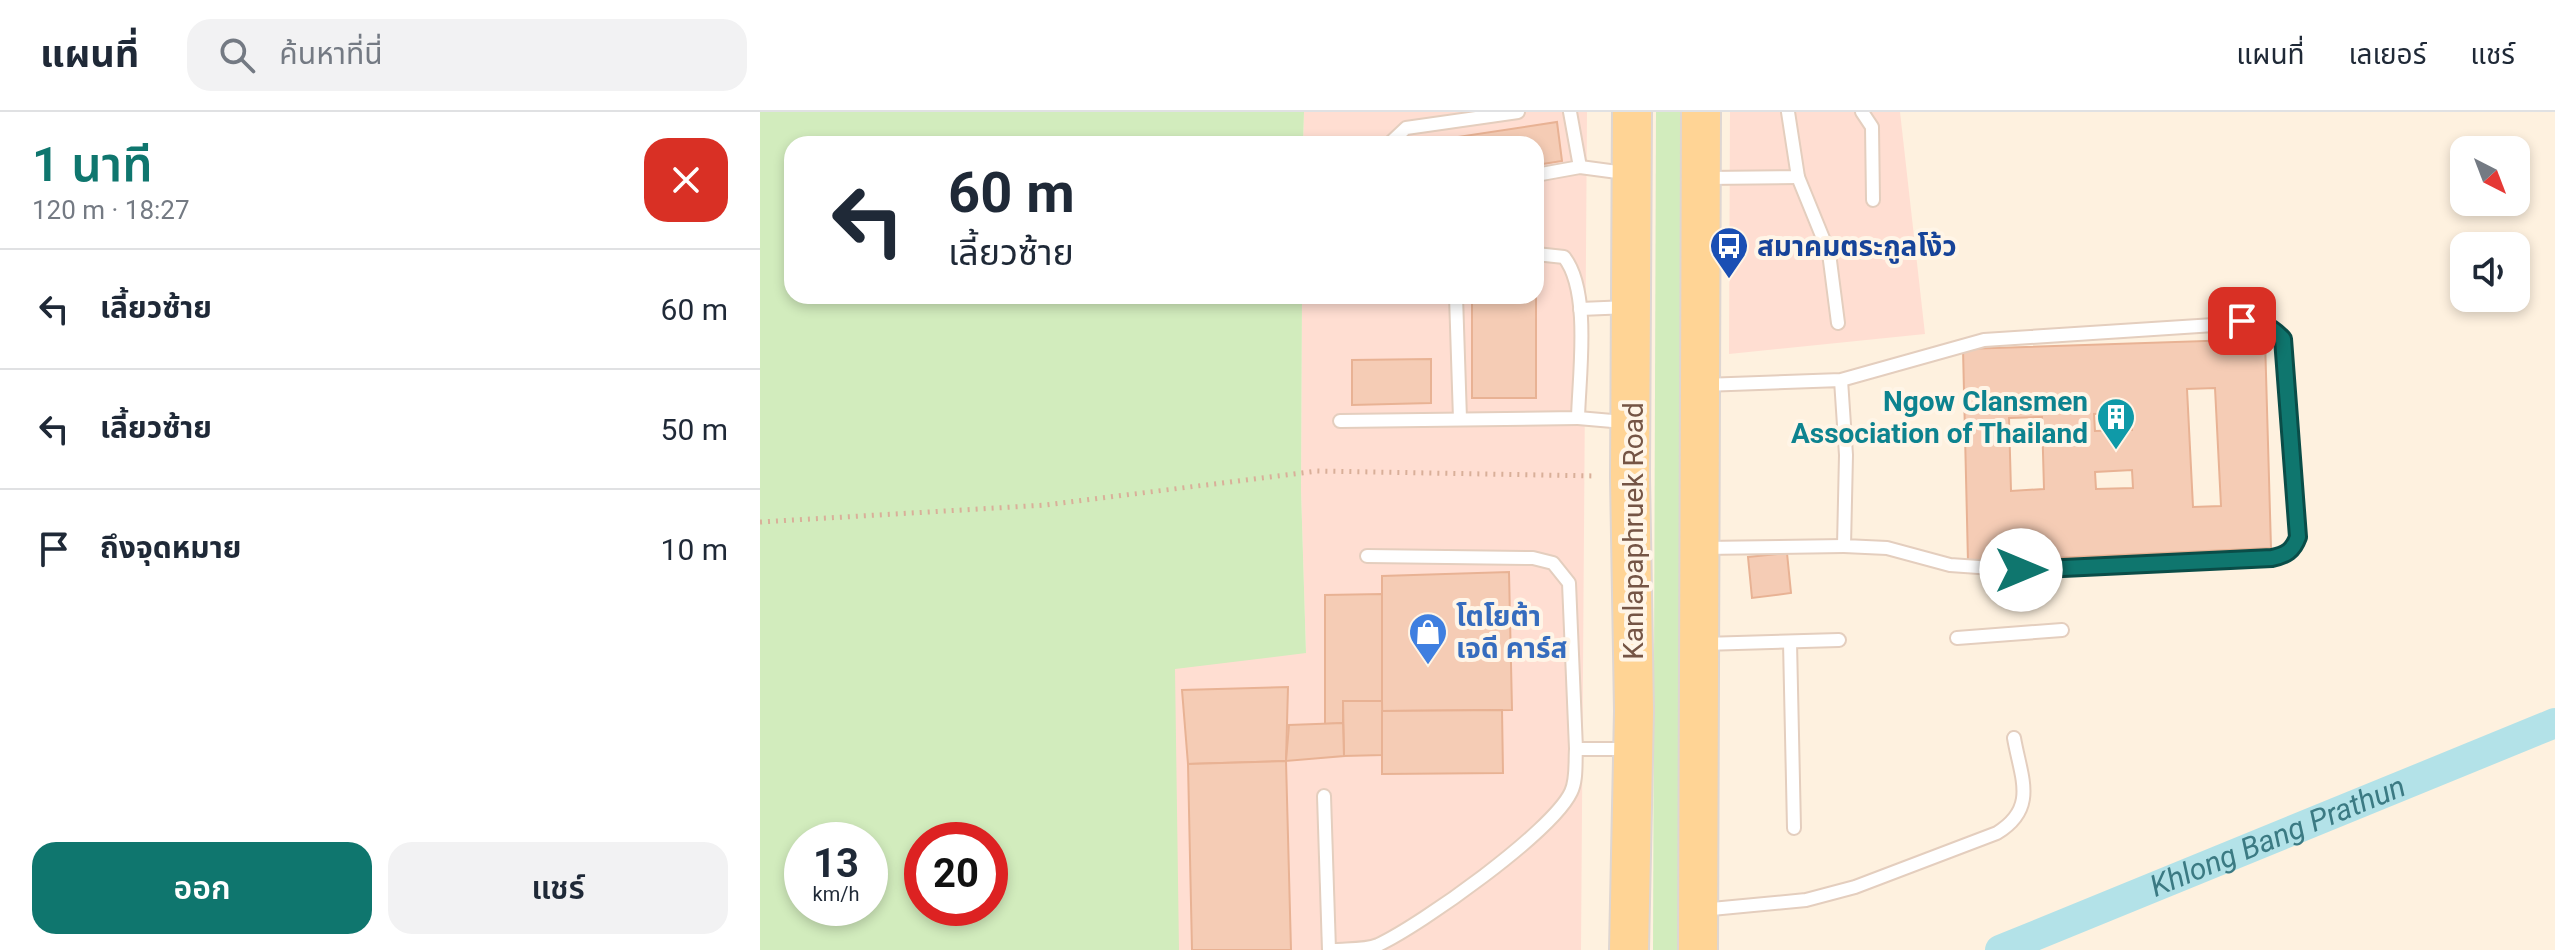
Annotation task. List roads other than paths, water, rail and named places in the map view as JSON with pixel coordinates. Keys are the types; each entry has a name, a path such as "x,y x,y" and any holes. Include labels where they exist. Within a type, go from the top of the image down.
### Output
{"main road":[{"name":"Kanlapaphruek Road","path":"1629,950 1634,748 1630,477 1632,112"},
{"path":"1698,950 1701,112"}],"lane":[{"path":"1398,136 1406,128 1518,112"},
{"path":"1570,112 1580,167"},
{"path":"1788,112 1798,177 1829,253 1838,323"},
{"path":"1862,112 1872,127 1873,200"},
{"path":"1544,174 1580,167 1633,175"},
{"path":"1700,179 1798,177"},
{"path":"1544,255 1564,257 1574,270 1580,309 1578,418"},
{"path":"1456,304 1460,419"},
{"path":"1580,309 1632,307"},
{"path":"1699,385 1841,380 1984,340 2260,322 2273,328 2283,339 2298,537 2285,556 2272,558 2068,570 1950,565 1887,548 1700,548"},
{"path":"1841,380 1846,455 1844,546"},
{"path":"1340,421 1578,418 1631,422"},
{"path":"1324,796 1332,950 1374,947 1407,929 1515,850 1562,808 1573,789 1576,749 1569,583 1553,563 1533,558 1367,556"},
{"path":"1957,638 2062,630"},
{"path":"1700,644 1839,640"},
{"path":"1790,642 1794,828"},
{"path":"1698,910 1806,900 1855,887 1997,833 2014,823 2021,811 2024,795 2014,738"},
{"path":"1576,749 1634,748"}],"waterway":[{"name":"Khlong Bang Prathun","path":"2000,950 2555,723"}],"place":[{"name":"สมาคมตระกูลโง้ว","path":"1729,280"},
{"name":"Ngow Clansmen Association of Thailand","path":"2116,451"},
{"name":"โตโยต้า เจดี คาร์ส","path":"1428,666"}]}
